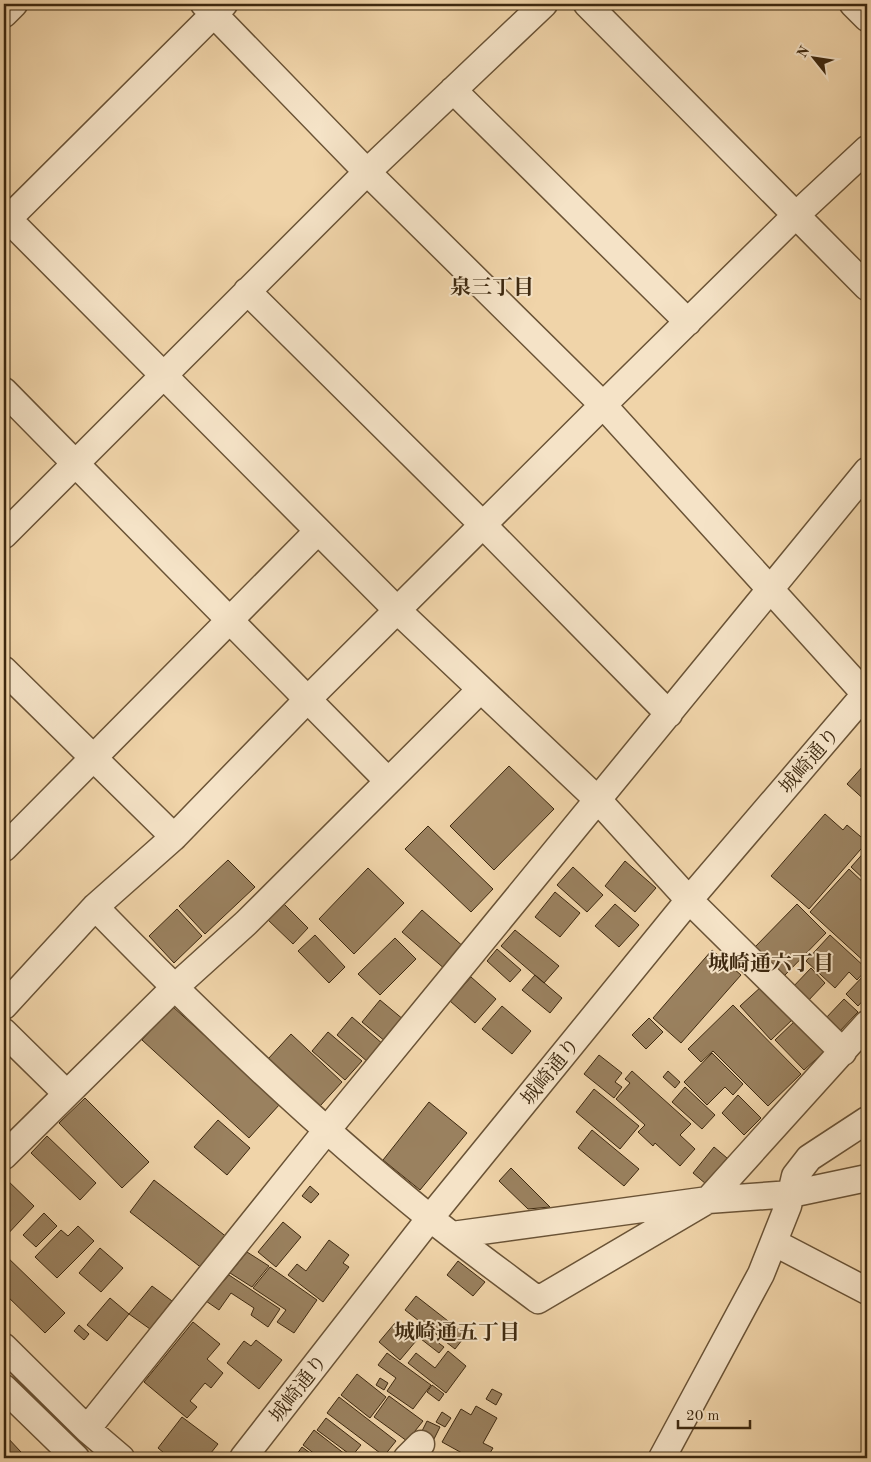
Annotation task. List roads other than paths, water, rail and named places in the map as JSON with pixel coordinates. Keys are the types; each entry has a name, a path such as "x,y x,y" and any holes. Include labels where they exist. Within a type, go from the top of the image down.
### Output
{"street":[{"path":"4,14 14,4"},
{"path":"4,535 367,172 544,4"},
{"path":"587,4 867,287"},
{"path":"853,4 867,18"},
{"path":"843,1052 689,900 598,800 397,610 5,219 214,7 367,172 603,405 867,694"},
{"path":"454,90 688,322"},
{"path":"4,1006 95,907 174,837 308,699 603,405 795,216 867,149"},
{"path":"246,291 483,525 669,714"},
{"path":"4,391 388,781"},
{"path":"86,1429 327,1130 771,591 867,471"},
{"path":"4,848 318,531"},
{"path":"4,670 174,837"},
{"path":"4,1156 174,988 246,923 480,690"},
{"name":"城崎通り","path":"243,1458 430,1218 689,900 867,694"},
{"path":"95,907 174,988 327,1130 430,1218 538,1300 708,1200 867,1024"},
{"path":"4,1032 66,1093"},
{"path":"662,1458 775,1243 795,1176 809,1158 867,1120"},
{"path":"452,1235 708,1200 791,1194 867,1178"},
{"path":"775,1243 867,1291"},
{"path":"4,1347 86,1429 121,1458"},
{"path":"4,1388 70,1456"}],"district":[{"name":"泉三丁目","path":"492,287"},
{"name":"城崎通六丁目","path":"771,963"},
{"name":"城崎通五丁目","path":"457,1332"}]}
